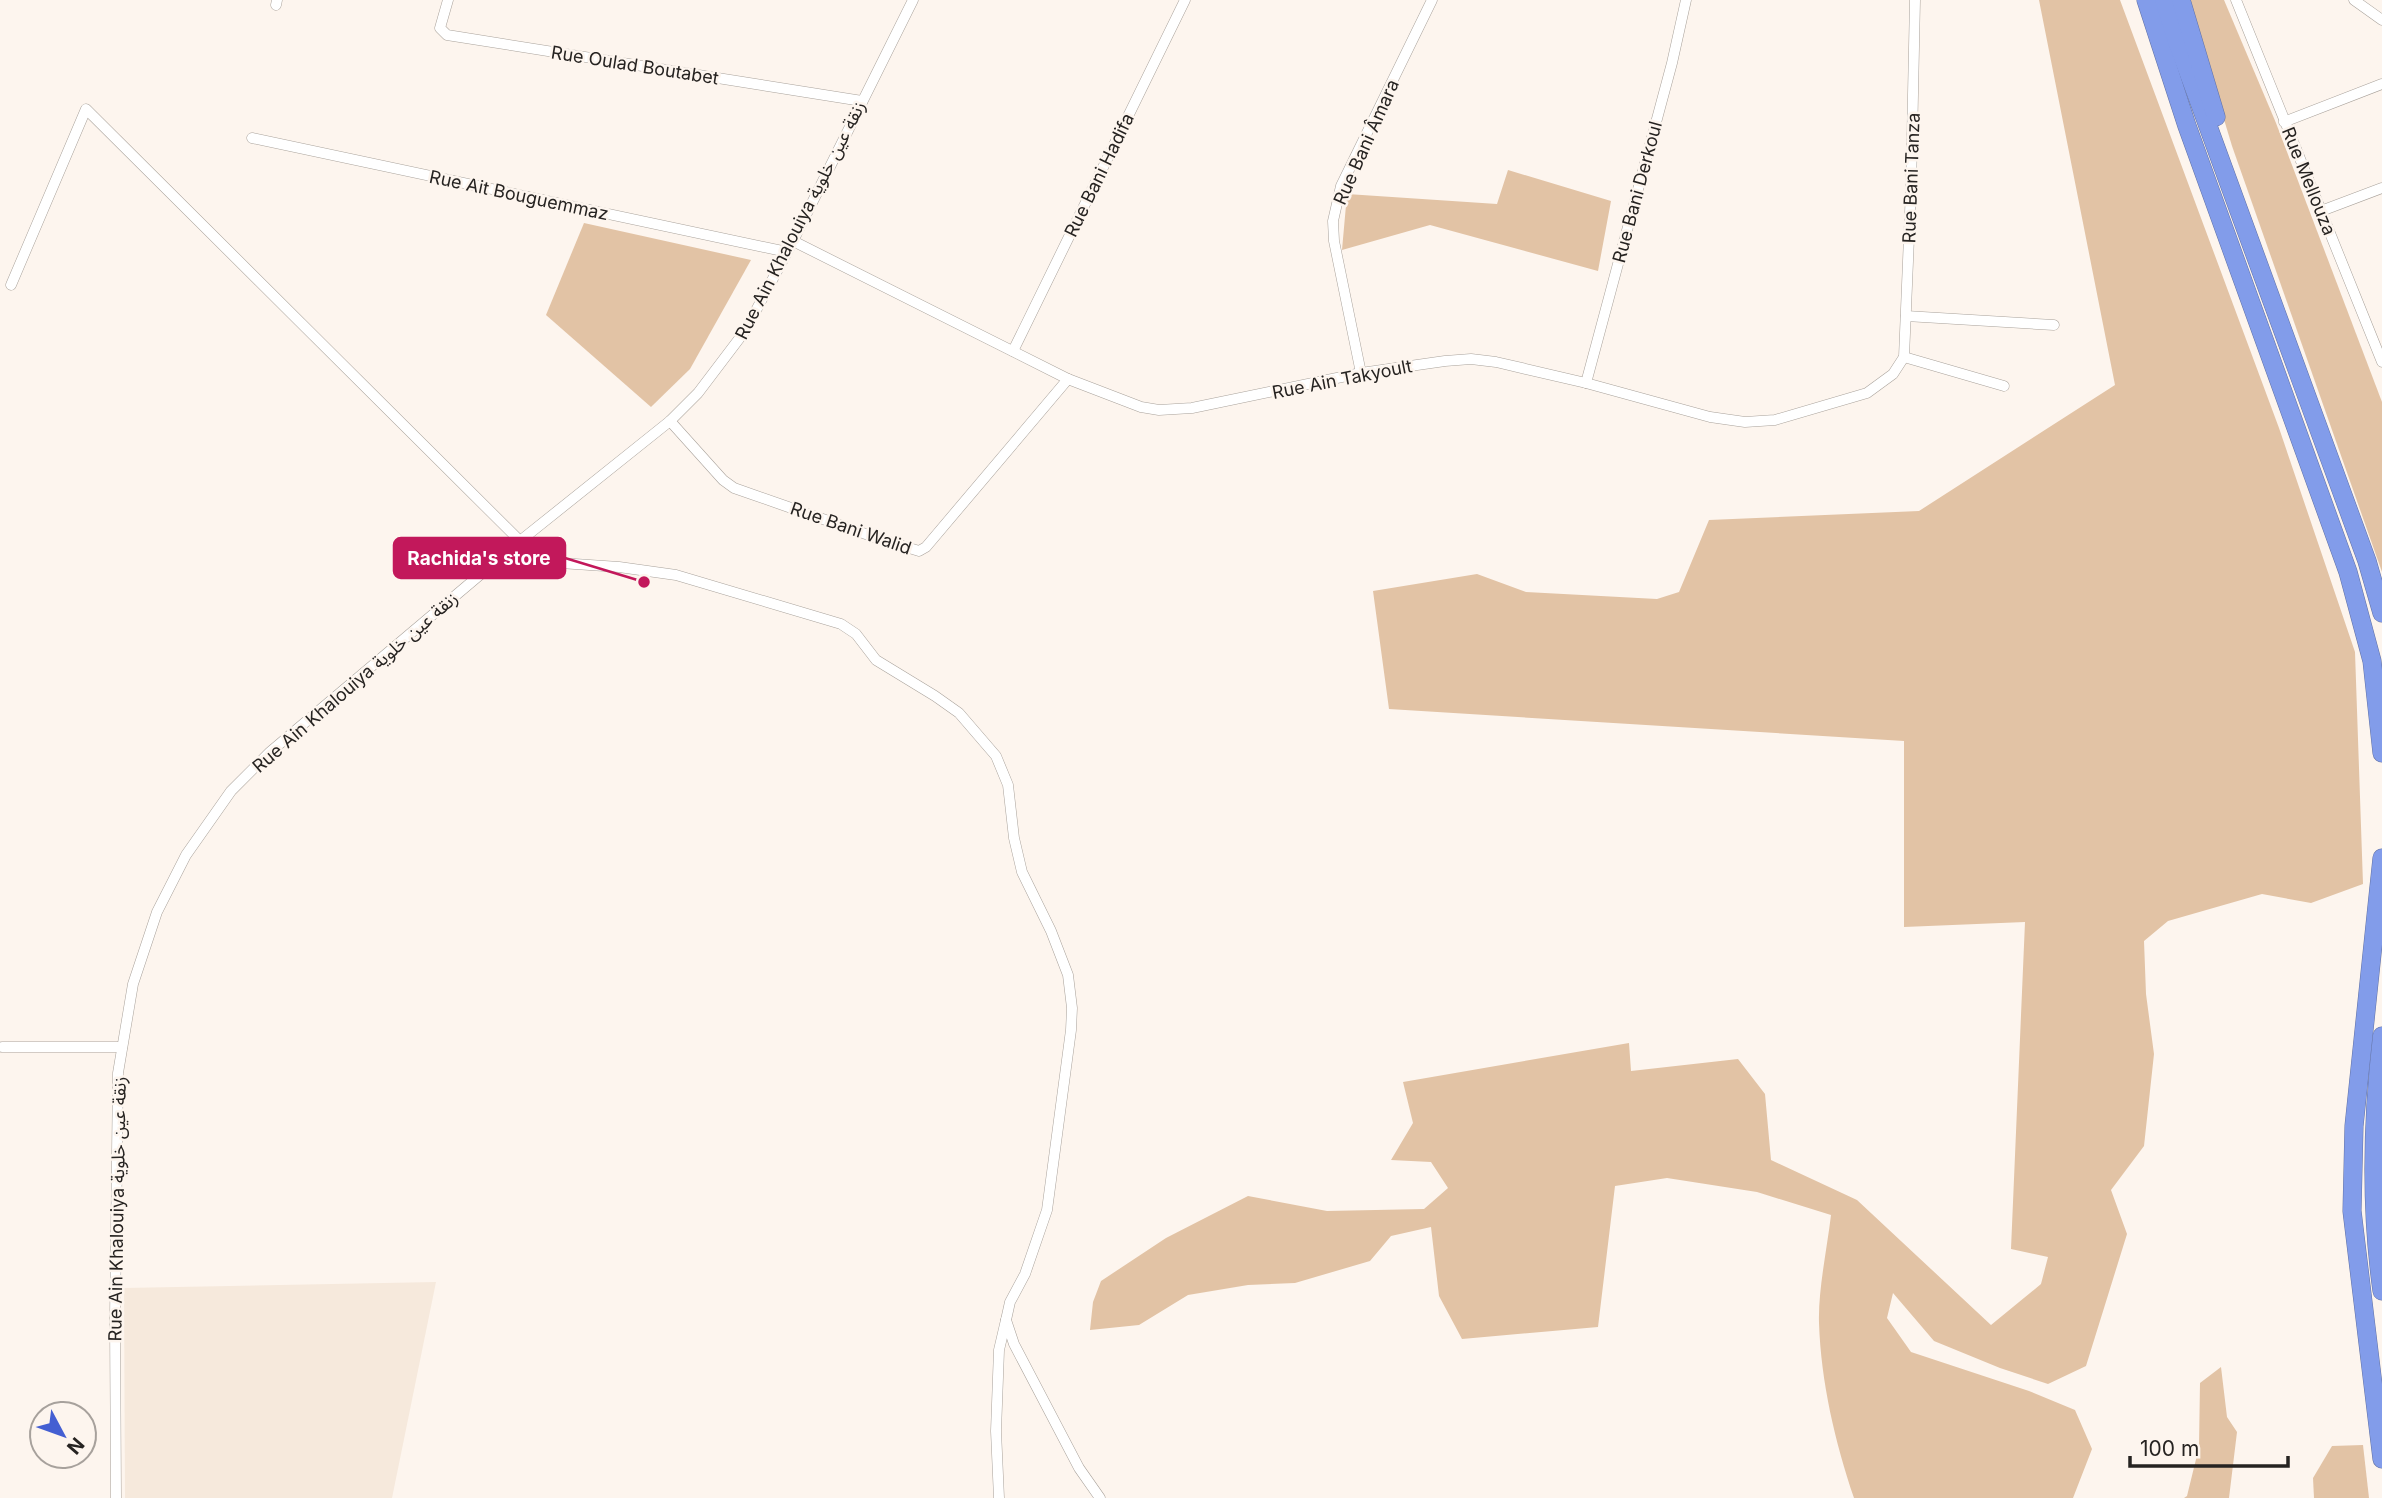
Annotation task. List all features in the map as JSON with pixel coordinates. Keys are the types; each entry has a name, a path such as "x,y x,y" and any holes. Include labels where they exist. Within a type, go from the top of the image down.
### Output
{"highway":[{"path":"2146,0 2187,126 2348,572 2372,661 2382,753"},
{"path":"2164,0 2367,561 2382,613"},
{"path":"2181,0 2243,199 2250,242"},
{"path":"2382,858 2354,1126 2352,1211 2382,1458"},
{"path":"2382,1037 2372,1186 2382,1290"}],"street":[{"name":"Rue Oulad Boutabet","path":"448,0 440,28 447,35 862,102"},
{"name":"Rue Ain Khalouiya زنقة عين خلوية","path":"116,1498 118,1073 133,984 157,912 186,855 232,791 270,752 520,541 670,421 698,393 745,331 913,0"},
{"name":"Rue Bani Hadifa","path":"1013,351 1185,0"},
{"name":"Rue Bani Âmara","path":"1361,373 1334,241 1335,204 1341,186 1433,0"},
{"name":"Rue Bani Derkoul","path":"1586,383 1672,63 1686,0"},
{"name":"Rue Bani Tanza","path":"1904,357 1912,189 1915,0"},
{"name":"Rue Mellouza","path":"2236,0 2382,362"},
{"path":"2354,0 2382,20"},
{"path":"2284,122 2382,84"},
{"path":"11,285 86,109 520,541 531,561 619,567 676,575 841,624 856,634 876,660 959,713 996,756 1008,785 1015,845 1022,872 1052,931 1068,975 1072,1008 1047,1210 1029,1264 1010,1302 999,1350 996,1431 999,1498"},
{"name":"Rue Ait Bouguemmaz","path":"252,138 787,252"},
{"path":"2321,211 2382,188"},
{"name":"Rue Ain Takyoult","path":"793,241 1068,379 1141,407 1159,410 1192,408 1361,373 1445,360 1471,359 1496,362 1586,383 1710,417 1745,422 1775,420 1867,393 1893,374 1904,357"},
{"path":"1906,316 2054,325"},
{"path":"1904,357 2004,386"},
{"name":"Rue Bani Walid","path":"670,421 723,480 734,488 916,551 926,547 1068,379"},
{"path":"2,1047 121,1047"},
{"path":"1006,1320 1014,1344 1079,1468 1100,1498"}],"shaded area":[{"path":"2039,0 2120,0 2279,428 2355,652 2363,884 2311,903 2262,894 2168,921 2144,941 2146,994 2154,1054 2144,1146 2111,1190 2127,1234 2086,1366 2048,1384 2000,1368 1934,1341 1893,1293 1887,1318 1911,1352 2029,1391 2075,1410 2092,1449 2073,1498 1854,1498 1830,1412 1820,1345 1820,1297 1831,1215 1757,1192 1667,1178 1615,1186 1598,1327 1462,1339 1439,1296 1431,1227 1391,1236 1370,1261 1295,1283 1248,1285 1188,1295 1139,1325 1090,1330 1093,1302 1101,1281 1166,1238 1248,1196 1327,1211 1424,1209 1448,1188 1431,1162 1391,1160 1413,1123 1403,1082 1629,1043 1631,1071 1738,1059 1765,1094 1771,1160 1857,1200 1991,1325 2041,1284 2048,1257 2011,1249 2025,922 1904,927 1904,741 1389,709 1373,591 1477,574 1526,592 1657,599 1679,592 1709,520 1919,511 2115,385"},
{"path":"2188,0 2224,0 2276,123 2382,402 2382,572 2232,146"},
{"path":"1508,170 1611,201 1598,271 1430,225 1342,250 1347,194 1497,204"},
{"path":"584,223 751,260 690,369 651,407 546,315"},
{"path":"436,1282 392,1498 125,1498 124,1288"},
{"path":"2221,1367 2227,1417 2237,1432 2229,1498 2184,1498 2187,1496 2199,1447 2200,1383"},
{"path":"2363,1445 2369,1498 2314,1498 2313,1478 2332,1446"}],"place":[{"name":"Rachida's store","path":"644,582"}]}
